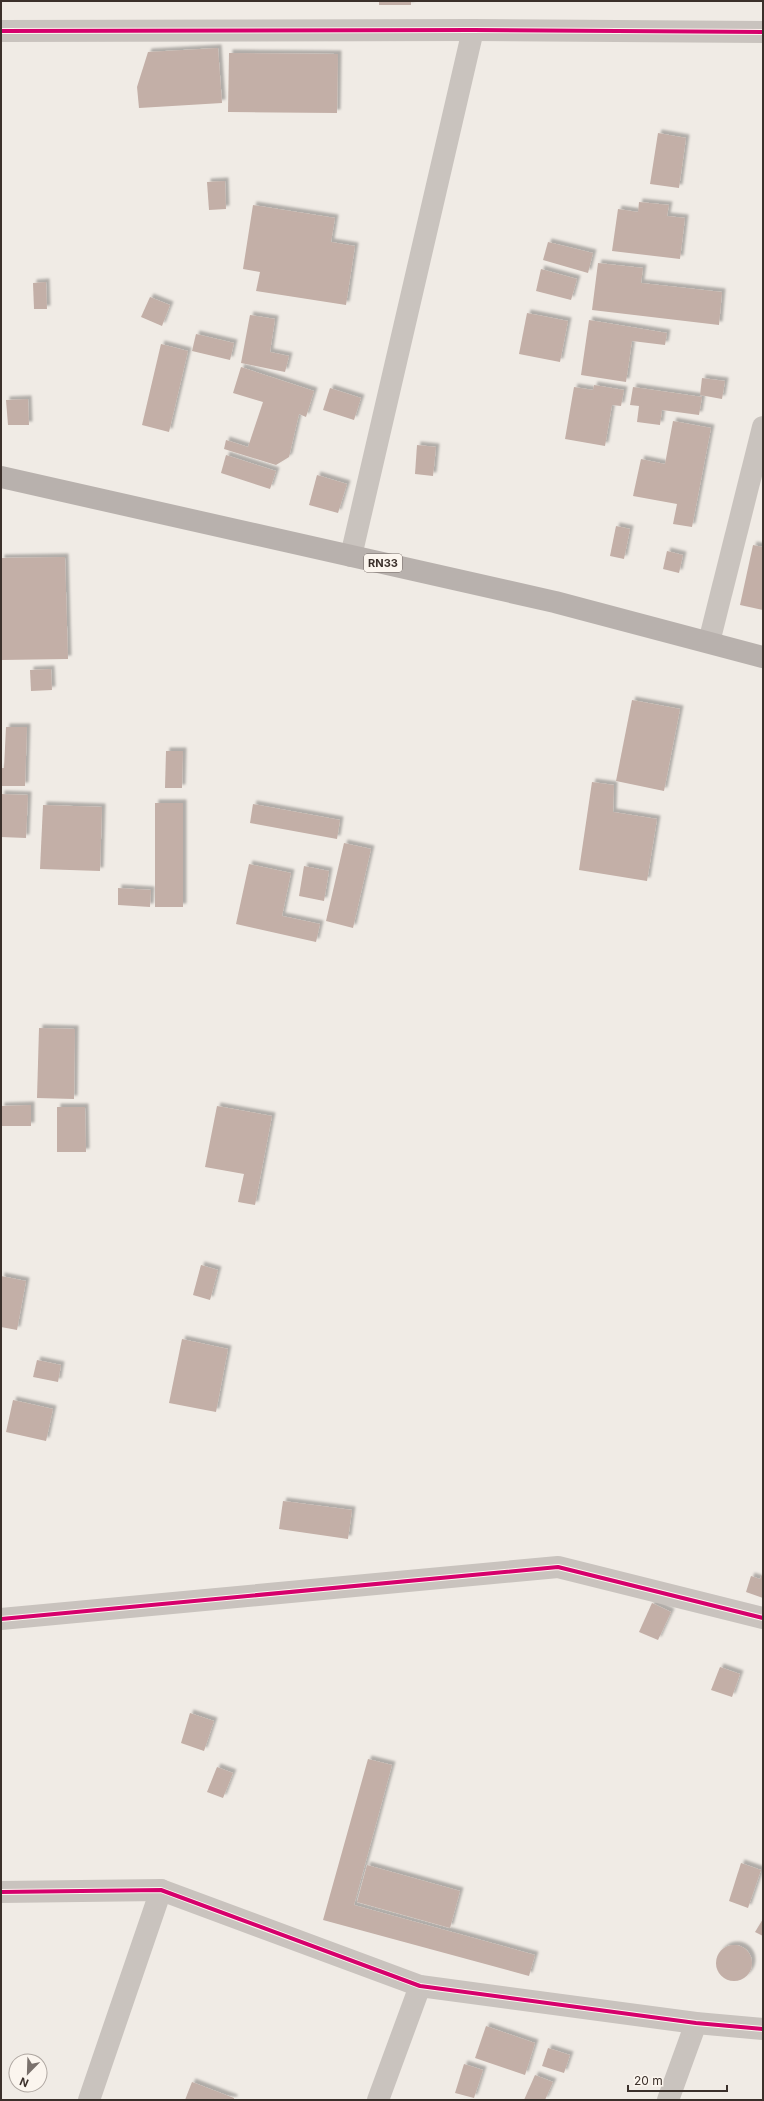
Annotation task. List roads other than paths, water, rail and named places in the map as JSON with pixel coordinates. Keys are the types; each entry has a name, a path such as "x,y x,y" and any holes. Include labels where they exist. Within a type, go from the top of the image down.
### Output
{"main road":[{"name":"RN33","path":"1,478 555,602 763,657"}],"street":[{"path":"1,31 473,30 763,32"},
{"path":"351,556 473,30"},
{"path":"710,642 763,427"},
{"path":"1,1619 558,1567 763,1618"},
{"path":"89,2100 161,1890"},
{"path":"1,1892 161,1890 420,1986 696,2023 763,2029"},
{"path":"378,2100 420,1986"},
{"path":"668,2100 696,2023"}]}
